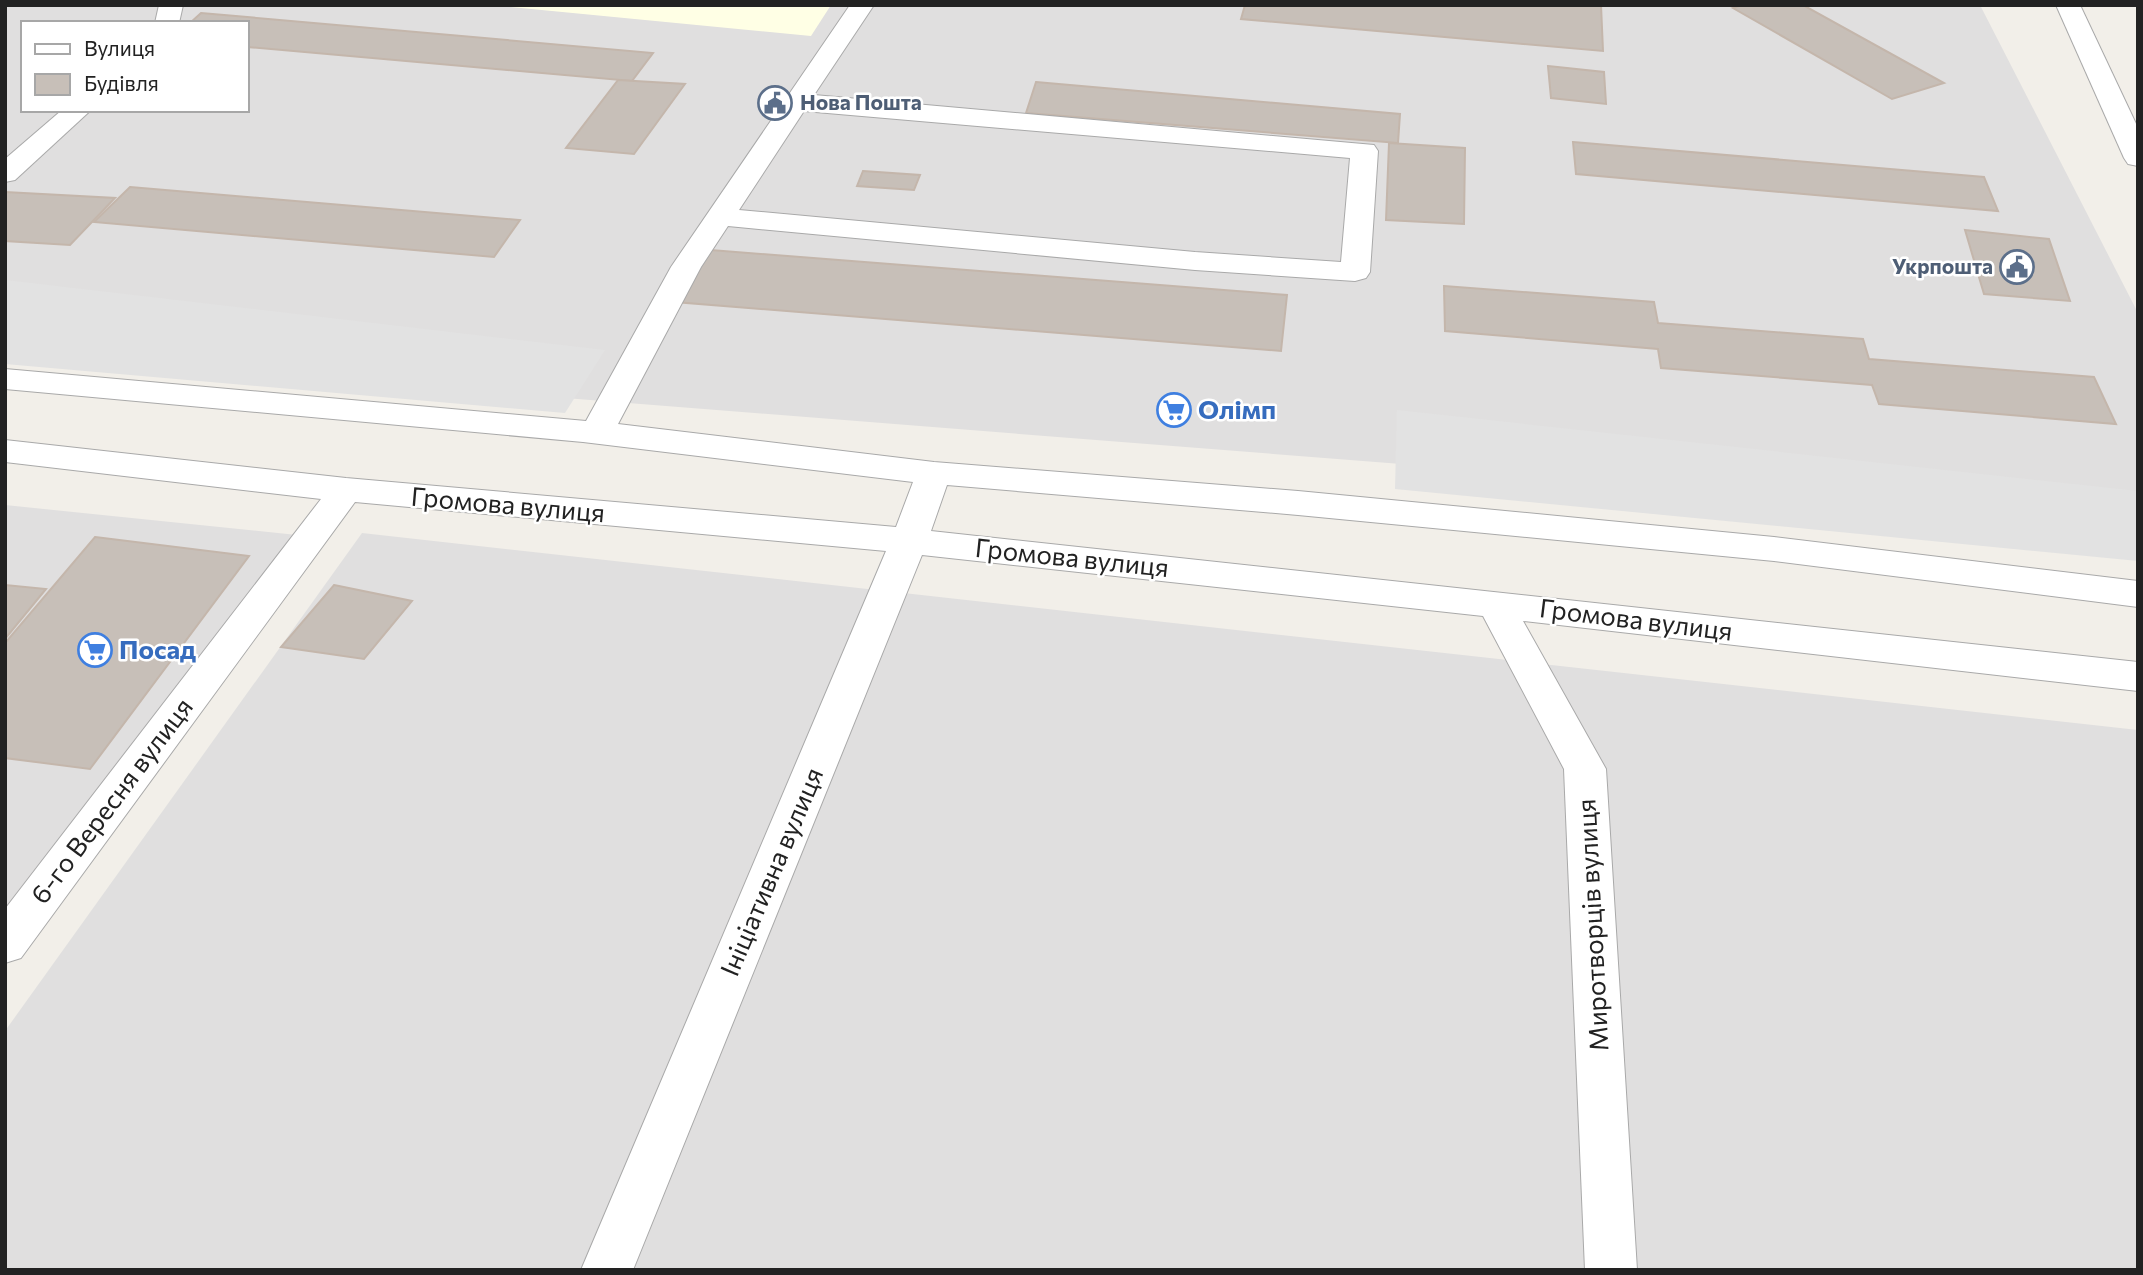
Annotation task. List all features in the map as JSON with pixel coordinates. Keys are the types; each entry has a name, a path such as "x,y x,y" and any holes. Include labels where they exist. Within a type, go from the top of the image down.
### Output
{"street":[{"path":"597,432 686,267 862,5"},
{"path":"2068,5 2138,158"},
{"path":"721,217 1195,261 1355,272 1364,151 798,102"},
{"path":"5,174 76,112"},
{"path":"5,379 597,432 934,473 1298,503 1773,549 2138,594"},
{"name":"Громова вулиця","path":"5,451 346,490 909,541 2138,677"},
{"name":"Ініціативна вулиця","path":"607,1270 909,541 934,473"},
{"name":"6-го Вересня вулиця","path":"5,944 346,490"},
{"name":"Миротворців вулиця","path":"1495,604 1585,769 1611,1270"}],"shaded area":[{"path":"5,5 1980,5 2138,313 2138,522 5,354"},
{"path":"490,5 831,5 811,36"},
{"path":"5,280 605,350 565,413 5,364"},
{"path":"1397,410 2138,491 2138,561 1395,489"},
{"path":"5,505 297,535 5,913"},
{"path":"362,533 2138,730 2138,1270 5,1270 5,1031"}],"building":[{"path":"1245,5 1601,5 1603,51 1241,19"},
{"path":"1742,5 1803,5 1944,83 1892,99 1733,8"},
{"path":"201,13 653,53 632,81 248,47 248,21 192,21"},
{"path":"1548,66 1604,72 1606,104 1551,98"},
{"path":"618,80 685,84 634,154 566,148"},
{"path":"1036,82 1400,114 1398,143 1026,113"},
{"path":"1573,142 1984,177 1998,211 1576,174"},
{"path":"1389,143 1465,148 1464,224 1386,220"},
{"path":"863,171 920,175 914,190 857,186"},
{"path":"130,187 520,220 494,257 94,222"},
{"path":"5,192 115,198 70,245 5,241"},
{"name":"Укрпошта","path":"1965,230 2049,239 2070,301 1984,294"},
{"path":"698,249 1287,295 1281,351 675,302"},
{"path":"1444,286 1654,302 1658,323 1863,339 1869,359 2094,377 2116,424 1879,404 1872,385 1661,368 1658,349 1445,331"},
{"path":"95,537 249,556 90,769 5,758 5,643"},
{"path":"5,585 46,589 5,639"},
{"path":"334,585 412,601 364,659 281,647"}],"place":[{"name":"Нова Пошта","path":"775,103"},
{"name":"Укрпошта","path":"2017,267"},
{"name":"Олімп","path":"1174,410"},
{"name":"Посад","path":"95,650"}]}
